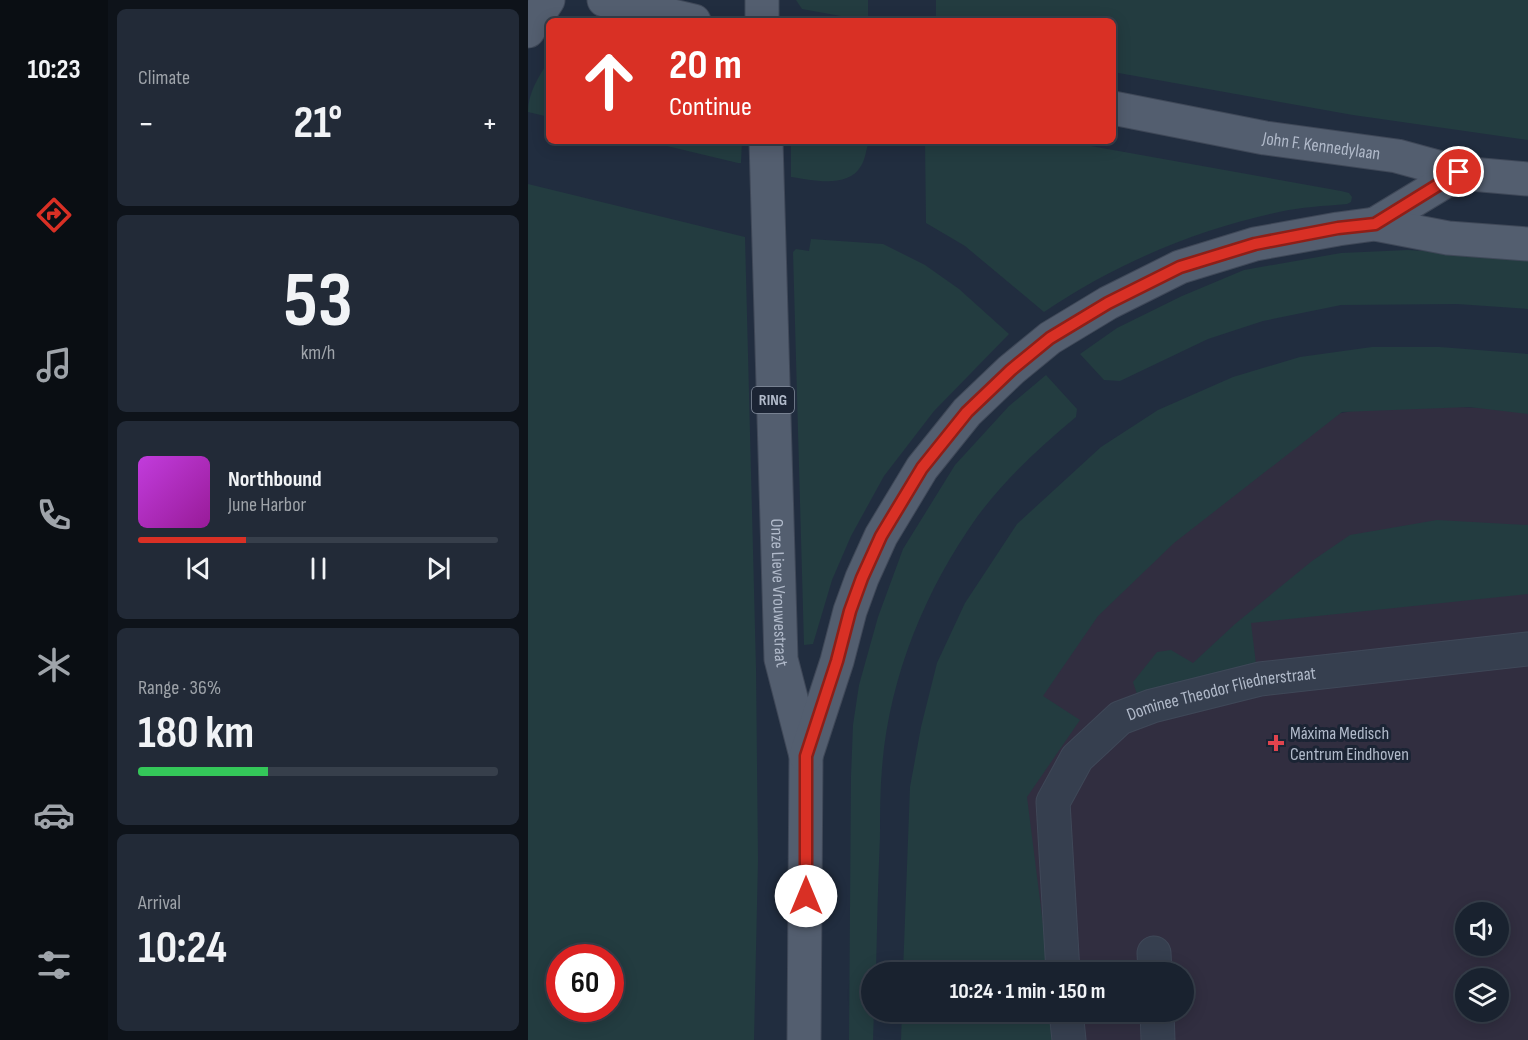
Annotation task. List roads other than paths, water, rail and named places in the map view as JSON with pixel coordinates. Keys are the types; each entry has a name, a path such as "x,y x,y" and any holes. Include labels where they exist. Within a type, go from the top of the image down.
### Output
{"main road":[{"path":"528,31 548,0"},
{"path":"604,0 649,6 685,18"},
{"path":"762,0 762,18"},
{"name":"John F. Kennedylaan","path":"1116,109 1265,138 1397,156 1459,172 1528,179"},
{"name":"Onze Lieve Vrouwestraat","path":"766,144 781,659 806,756 804,1040"},
{"path":"1375,224 1459,172"},
{"path":"806,756 854,600 881,536 922,468 967,412 1004,377 1060,332 1108,303 1180,267 1255,244 1338,228 1375,224 1448,238 1528,244"}],"lane":[{"name":"Dominee Theodor Fliednerstraat","path":"1062,962 1053,802 1077,758 1119,718 1152,706 1260,679 1528,648"},
{"path":"1067,1022 1069,1040"},
{"path":"1157,1022 1158,1040"}],"place":[{"name":"Máxima Medisch Centrum Eindhoven","path":"1276,743"}]}
